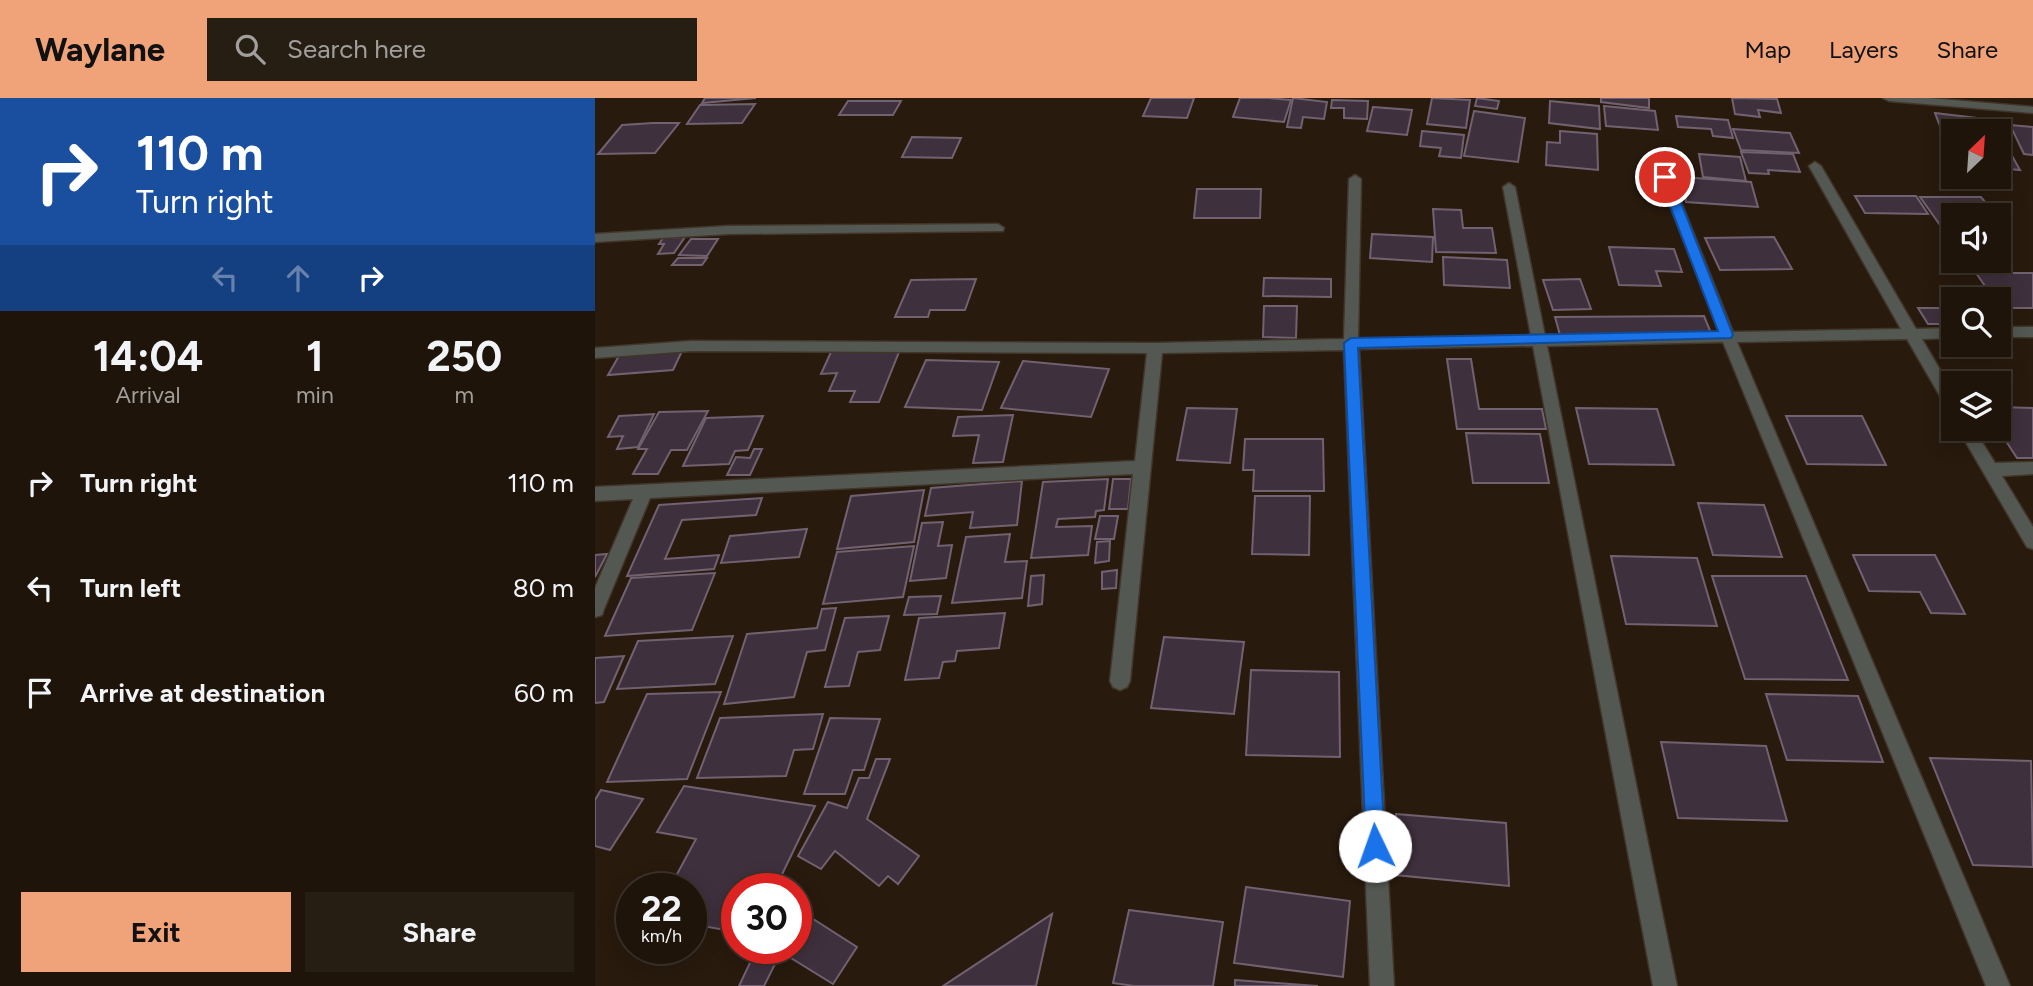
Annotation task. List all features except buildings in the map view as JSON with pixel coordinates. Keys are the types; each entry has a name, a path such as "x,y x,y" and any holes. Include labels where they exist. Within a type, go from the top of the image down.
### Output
{"street":[{"path":"1889,98 2033,110"},
{"path":"1815,166 1941,386"},
{"path":"1665,177 1727,335 1998,986"},
{"path":"1355,180 1351,343 1382,986"},
{"path":"1509,187 1665,986"},
{"path":"595,238 728,230 999,228"},
{"path":"2011,332 2033,332"},
{"path":"595,353 691,346 1154,348 1941,333"},
{"path":"1120,681 1154,348"},
{"path":"1973,441 2033,542"},
{"path":"595,494 1142,467"},
{"path":"1991,470 2033,468"},
{"path":"595,610 645,491"}],"route":[{"path":"1375,846 1351,343 1727,335 1665,177"}]}
